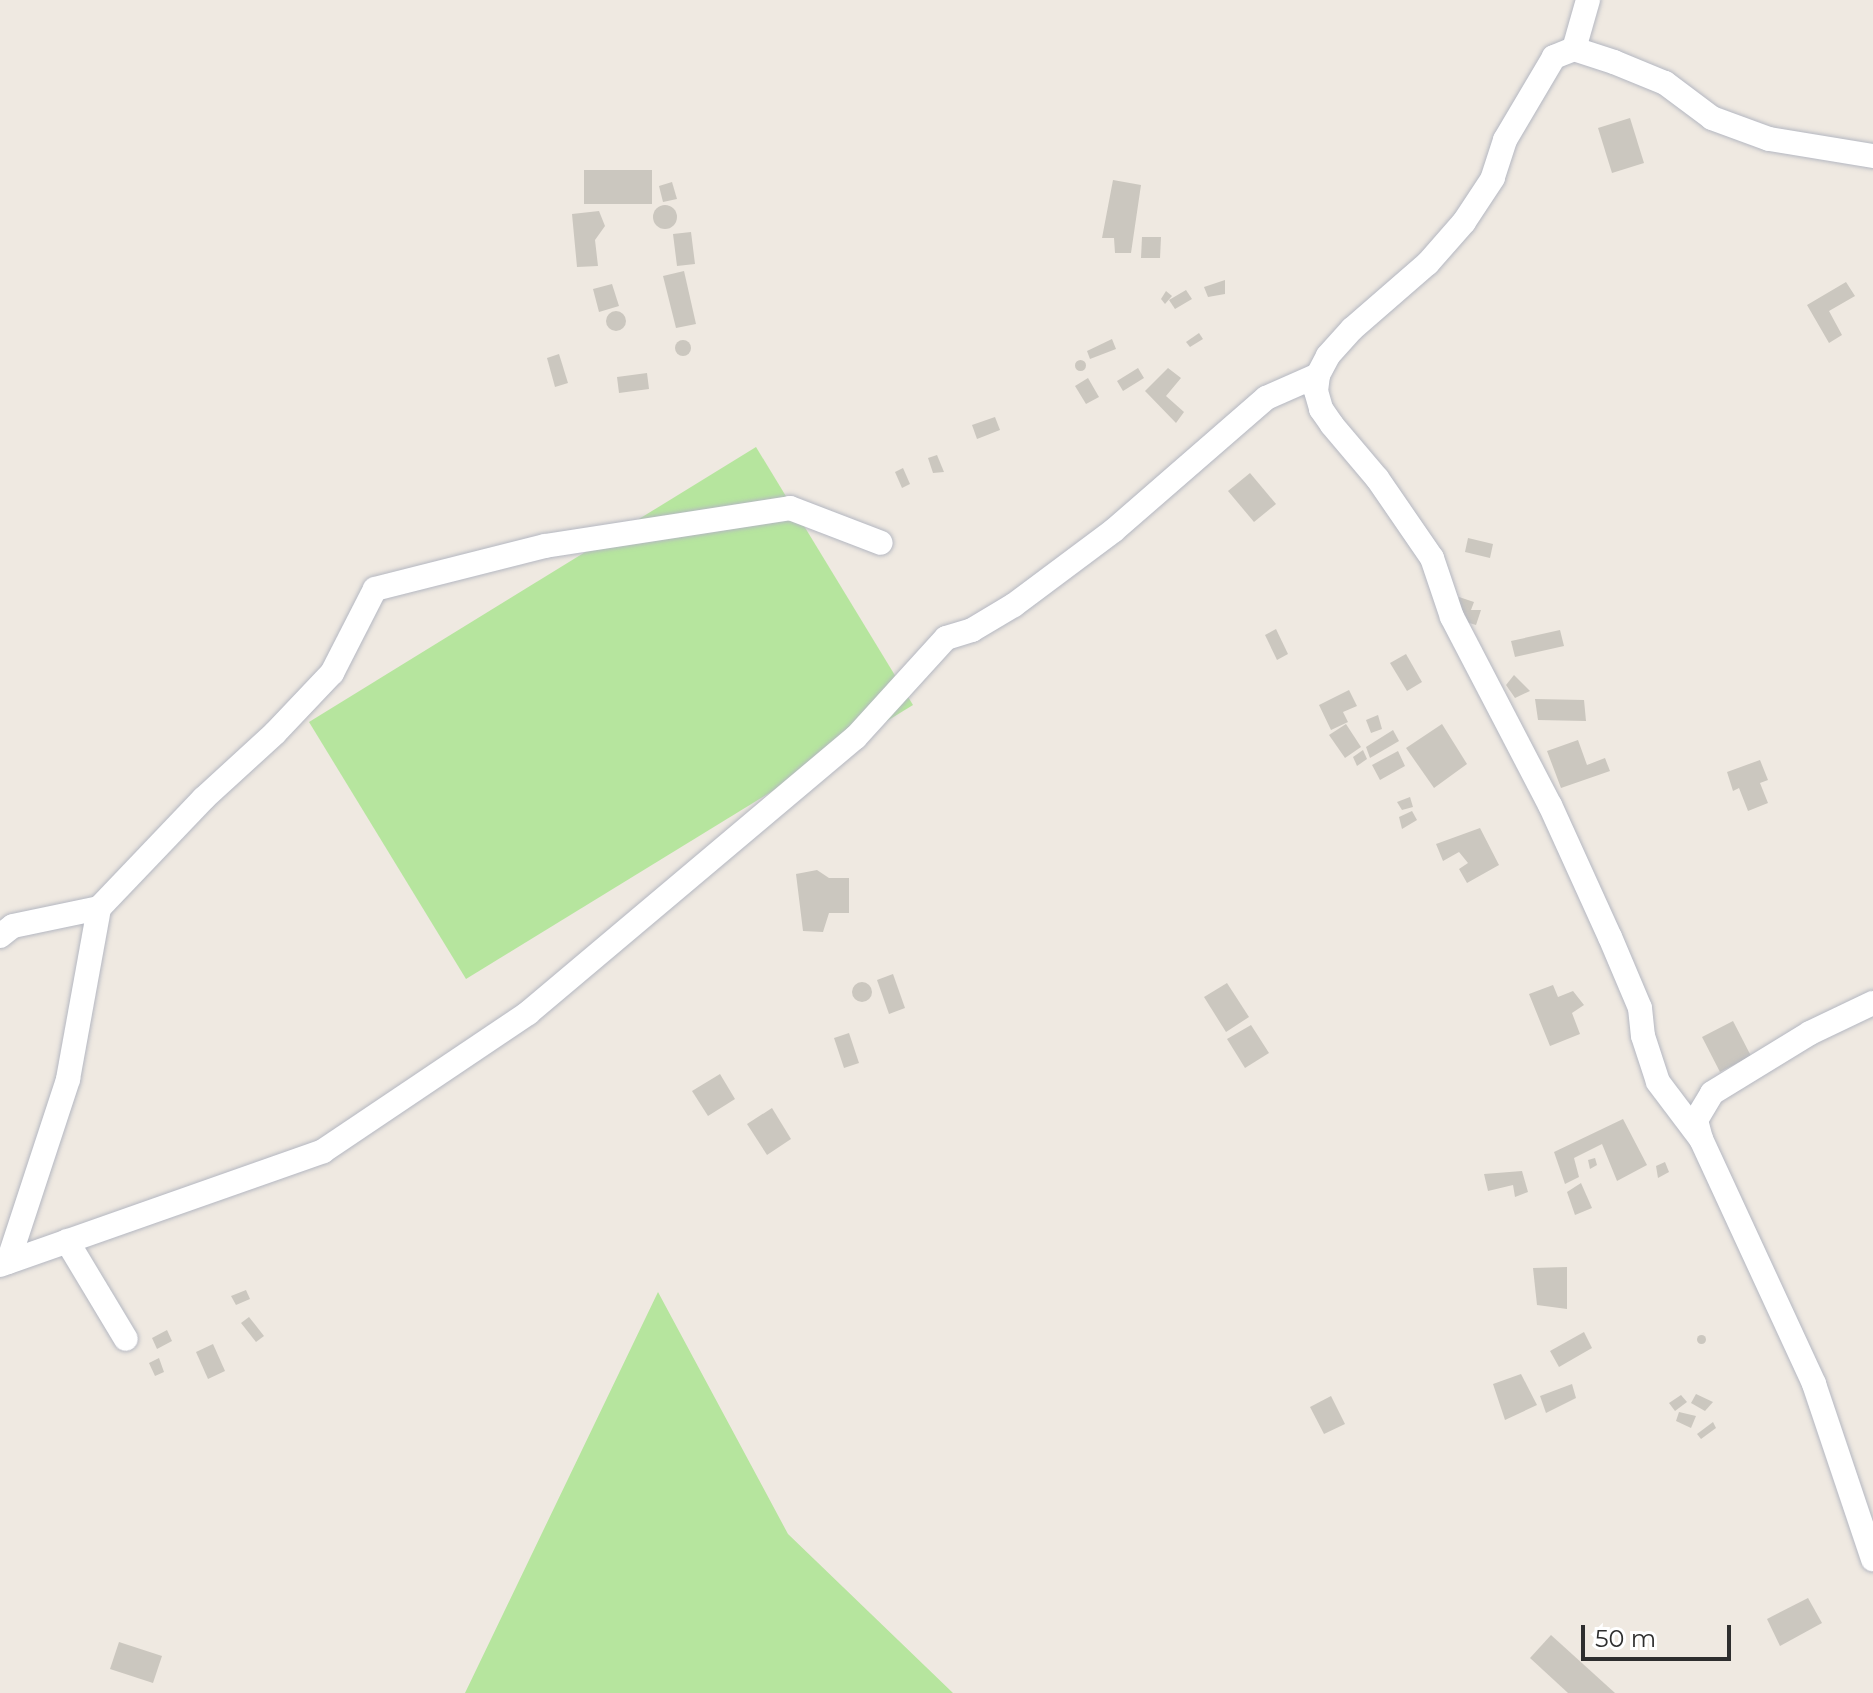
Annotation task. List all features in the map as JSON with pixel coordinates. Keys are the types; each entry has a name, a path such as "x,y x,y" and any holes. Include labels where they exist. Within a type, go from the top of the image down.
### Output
{"street":[{"path":"1574,49 1588,0"},
{"path":"1701,1139 1658,1082 1643,1036 1640,1008 1610,937 1550,805 1452,617 1432,558 1377,478 1321,409 1316,391 1318,375 1328,356 1352,329 1428,263 1464,222 1493,178 1505,140 1536,85 1554,57 1574,49 1665,83 1712,118 1769,139 1873,156"},
{"path":"4,1263 323,1151 528,1013 855,738 946,638 972,630 1014,605 1113,531 1266,398 1318,375"},
{"path":"4,1263 68,1079 99,908 203,799 275,733 332,673 375,589 545,546 790,508 881,543"},
{"path":"0,936 13,926 99,908"},
{"path":"1873,1003 1810,1033 1712,1093 1696,1120 1701,1139 1814,1384 1873,1559"},
{"path":"67,1241 126,1339"}],"green space":[{"path":"756,447 913,705 466,979 309,722"},
{"path":"658,1292 788,1534 953,1693 465,1693"}],"building":[{"path":"1630,118 1644,163 1612,173 1598,128"},
{"path":"584,170 652,170 652,204 584,204"},
{"path":"1113,180 1141,185 1131,253 1115,253 1114,238 1102,238"},
{"path":"672,182 677,199 663,202 659,186"},
{"path":"665,205 676,212 677,217 670,228 665,229 654,222 653,217 660,206"},
{"path":"599,211 605,226 595,240 598,266 577,267 572,214"},
{"path":"691,232 695,264 677,266 673,234"},
{"path":"1142,237 1161,237 1160,258 1141,258"},
{"path":"684,271 696,324 676,328 663,276"},
{"path":"1225,280 1225,294 1208,297 1204,287"},
{"path":"1846,282 1855,296 1829,311 1842,335 1829,343 1807,305"},
{"path":"612,284 619,306 599,312 593,289"},
{"path":"1186,290 1192,299 1175,309 1169,300"},
{"path":"1166,291 1172,296 1165,304 1161,299"},
{"path":"616,311 623,314 626,321 623,328 616,331 609,328 606,321 609,314"},
{"path":"1199,333 1203,339 1190,347 1186,342"},
{"path":"1112,339 1116,349 1090,359 1087,351"},
{"path":"683,340 691,348 683,356 675,348"},
{"path":"559,354 568,383 555,387 547,358"},
{"path":"1080,359 1086,365 1080,371 1074,365"},
{"path":"1138,368 1144,378 1123,391 1117,381"},
{"path":"1168,368 1181,378 1166,396 1184,412 1176,423 1145,391"},
{"path":"647,373 649,389 619,393 617,377"},
{"path":"1088,378 1099,397 1086,404 1075,386"},
{"path":"995,417 1000,430 977,439 972,425"},
{"path":"937,455 944,472 933,473 928,458"},
{"path":"903,468 910,484 902,488 895,472"},
{"path":"1250,473 1276,504 1254,522 1228,491"},
{"path":"1468,538 1493,544 1490,558 1465,552"},
{"path":"1459,597 1474,602 1471,610 1481,610 1476,625 1466,622 1448,628"},
{"path":"1276,629 1288,654 1277,660 1265,635"},
{"path":"1560,630 1564,646 1515,657 1511,641"},
{"path":"1406,654 1422,682 1407,691 1390,663"},
{"path":"1514,675 1530,691 1515,698 1506,685"},
{"path":"1349,690 1357,706 1343,712 1348,722 1331,730 1319,705"},
{"path":"1535,699 1584,700 1586,721 1538,720"},
{"path":"1378,715 1382,729 1371,733 1366,720"},
{"path":"1346,724 1361,747 1345,758 1329,735"},
{"path":"1442,724 1467,764 1434,788 1406,748"},
{"path":"1393,730 1399,741 1370,758 1366,747"},
{"path":"1578,740 1587,765 1605,758 1610,771 1561,788 1547,751"},
{"path":"1363,750 1367,759 1357,766 1353,757"},
{"path":"1398,751 1405,766 1380,780 1372,765"},
{"path":"1760,760 1768,780 1760,783 1768,803 1748,811 1739,788 1733,791 1727,772"},
{"path":"1410,797 1413,807 1402,810 1397,802"},
{"path":"1412,811 1417,820 1402,829 1399,817"},
{"path":"1480,828 1499,865 1467,883 1459,869 1468,863 1459,852 1443,861 1436,844"},
{"path":"817,870 829,878 849,878 849,913 829,913 823,932 803,931 796,874"},
{"path":"893,974 905,1008 889,1014 877,980"},
{"path":"858,982 866,982 872,992 866,1002 858,1002 852,996 852,988"},
{"path":"1227,983 1249,1017 1226,1032 1204,997"},
{"path":"1553,985 1558,997 1573,991 1584,1005 1572,1013 1580,1034 1550,1046 1529,994"},
{"path":"1733,1021 1751,1056 1720,1072 1702,1037"},
{"path":"1251,1025 1269,1053 1245,1068 1227,1039"},
{"path":"849,1033 859,1063 844,1068 834,1038"},
{"path":"720,1074 735,1099 708,1116 692,1091"},
{"path":"772,1108 791,1139 767,1155 747,1124"},
{"path":"1623,1119 1647,1165 1617,1181 1602,1144 1574,1158 1579,1177 1565,1184 1554,1152"},
{"path":"1595,1158 1597,1165 1590,1169 1588,1160"},
{"path":"1665,1162 1669,1172 1658,1178 1656,1166"},
{"path":"1522,1171 1528,1192 1515,1197 1513,1185 1488,1191 1484,1174"},
{"path":"1581,1183 1592,1208 1575,1215 1567,1192"},
{"path":"1567,1267 1567,1309 1537,1305 1533,1268"},
{"path":"246,1290 250,1299 236,1305 231,1296"},
{"path":"249,1317 264,1336 256,1342 241,1323"},
{"path":"167,1330 172,1341 157,1349 152,1338"},
{"path":"1584,1332 1592,1348 1559,1367 1550,1351"},
{"path":"1701,1334 1706,1339 1701,1344 1696,1339"},
{"path":"213,1344 225,1371 208,1379 196,1352"},
{"path":"159,1358 164,1372 155,1376 149,1363"},
{"path":"1521,1374 1537,1405 1505,1420 1493,1384"},
{"path":"1572,1384 1576,1398 1546,1413 1540,1396"},
{"path":"1696,1394 1713,1402 1705,1411 1691,1403"},
{"path":"1681,1395 1687,1402 1675,1411 1669,1403"},
{"path":"1331,1396 1345,1424 1324,1434 1310,1407"},
{"path":"1679,1412 1696,1416 1691,1428 1676,1421"},
{"path":"1713,1422 1716,1428 1701,1439 1697,1434"},
{"path":"1808,1598 1822,1623 1780,1646 1767,1619"},
{"path":"1551,1635 1615,1693 1568,1693 1530,1658"},
{"path":"119,1642 162,1656 153,1683 110,1669"}]}
